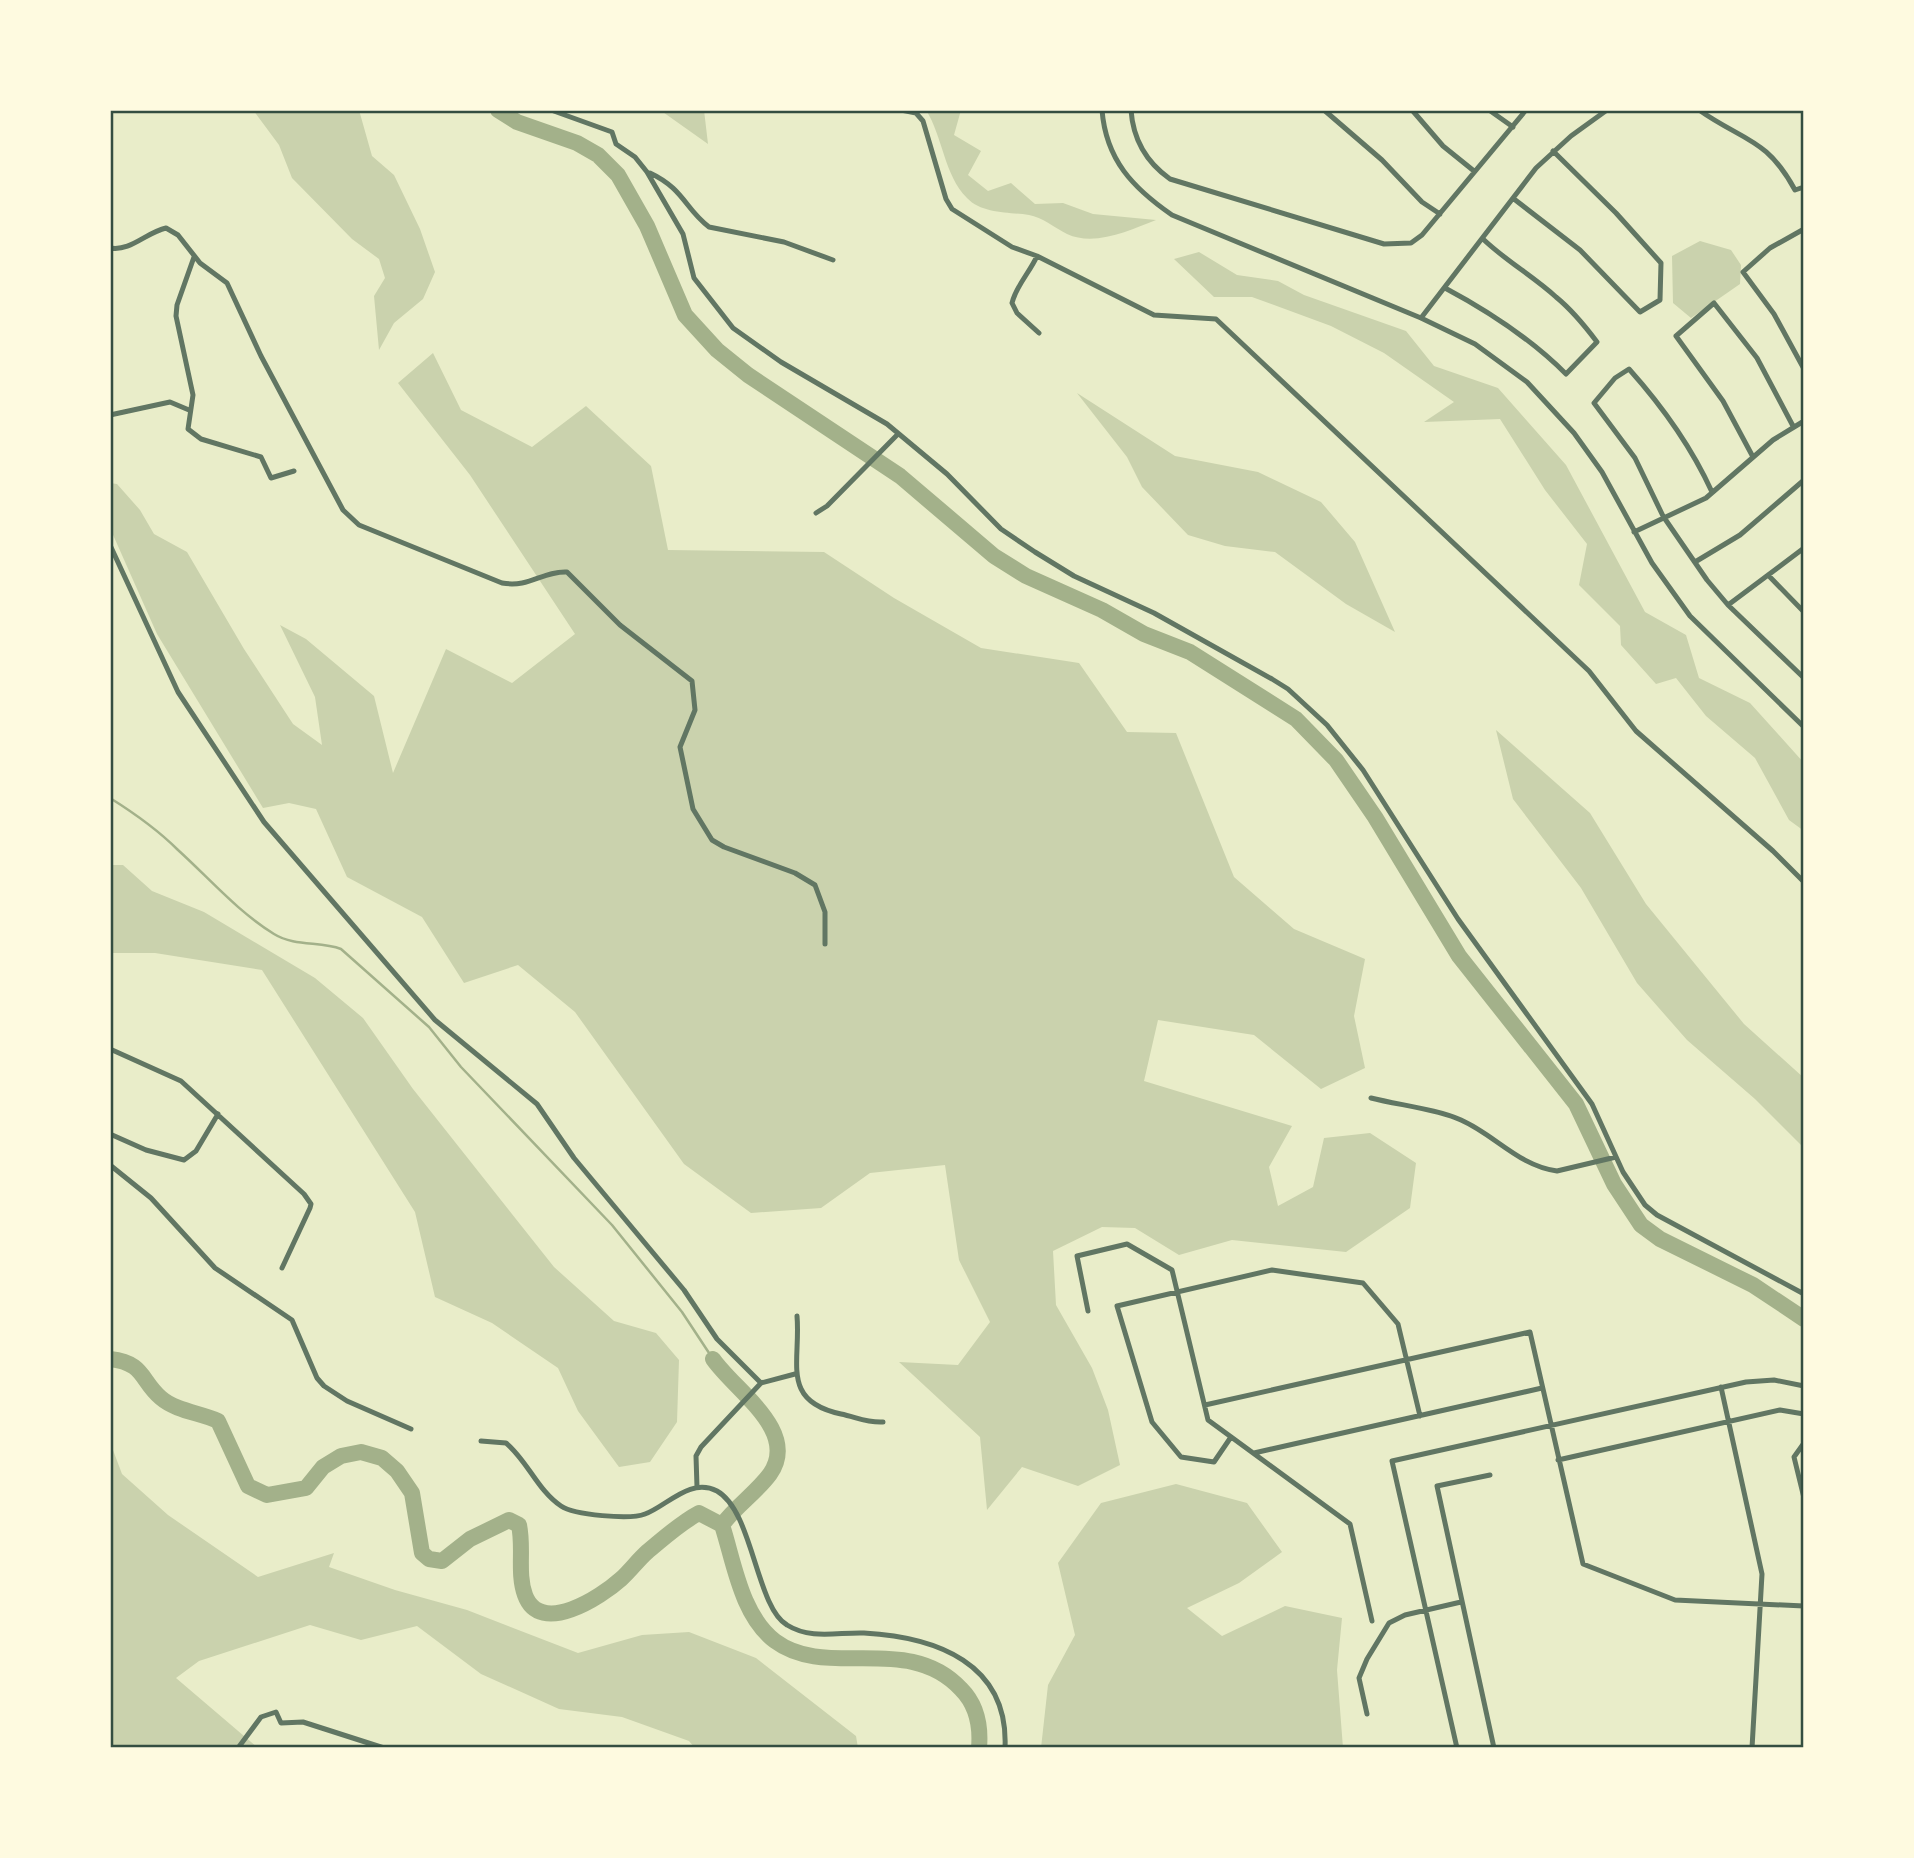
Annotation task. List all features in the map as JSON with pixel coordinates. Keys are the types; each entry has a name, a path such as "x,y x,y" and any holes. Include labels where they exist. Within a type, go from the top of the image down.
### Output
{"street":[{"path":"551,110 612,132 616,144 635,157 648,172 683,234 694,278 733,328 781,362 898,434 947,474 1001,529 1074,576 1154,613 1272,679 1288,689 1327,725 1363,770 1458,919 1592,1104 1613,1157 1633,1187 1657,1215 1804,1294"},
{"path":"901,110 916,113 923,121 946,199 952,209 1012,247 1037,256 1154,315 1216,318 1589,671 1636,732 1773,851 1804,882"},
{"path":"1102,110 1107,141 1127,176 1139,192 1172,215 1421,318 1475,344 1527,382 1574,433 1602,472 1652,563 1690,616 1804,727"},
{"path":"1131,110 1133,130 1148,158 1170,179 1384,244 1410,243 1422,236 1526,110"},
{"path":"1324,110 1382,160 1422,202 1440,214"},
{"path":"1412,110 1443,146 1474,171"},
{"path":"1489,110 1513,127"},
{"path":"1421,318 1536,168 1553,151 1607,110"},
{"path":"1699,110 1765,148 1786,173 1795,190 1804,187"},
{"path":"1514,199 1580,250 1640,313 1660,300 1661,262 1553,151"},
{"path":"648,172 681,194 699,220 709,227 784,242 832,260"},
{"path":"110,248 131,245 150,232 166,228 178,235 194,257 227,283 261,356 349,517 359,524 502,583 517,586 554,572 567,572 620,625 692,681 695,710 680,747 693,809 712,840 795,873 815,885 825,912 825,944"},
{"path":"1804,229 1770,248 1743,272 1774,314 1804,369"},
{"path":"1445,288 1491,313 1522,335 1566,374 1594,349 1597,342 1572,312 1483,239"},
{"path":"1037,256 1028,276 1015,291 1012,303 1017,313 1040,333"},
{"path":"194,257 177,305 176,316 193,395 192,408 188,410 188,429 201,439 261,457 271,478 294,471"},
{"path":"1753,457 1723,401 1676,335 1714,303 1757,358 1793,426"},
{"path":"1712,492 1675,427 1629,369 1615,378 1594,403 1635,458 1662,516 1728,605 1804,678"},
{"path":"110,415 170,402 188,410"},
{"path":"1634,532 1712,492 1793,426 1804,421"},
{"path":"816,513 827,506 898,434"},
{"path":"1695,562 1740,535 1804,480"},
{"path":"110,545 178,692 264,822 435,1020 537,1104 581,1167 676,1280 717,1339 761,1383"},
{"path":"1728,605 1804,548"},
{"path":"1768,575 1804,612"},
{"path":"110,1049 181,1081 304,1194 311,1204 282,1268"},
{"path":"1371,1098 1460,1119 1511,1152 1547,1170 1557,1171 1613,1157"},
{"path":"110,1134 146,1150 184,1160 196,1151 218,1114"},
{"path":"110,1165 151,1198 215,1268 292,1320 317,1378 324,1386 348,1401 411,1429"},
{"path":"1088,1311 1077,1256 1127,1244 1172,1270 1208,1420 1350,1524 1372,1621"},
{"path":"1231,1437 1214,1462 1181,1457 1152,1422 1117,1306 1272,1270 1363,1283 1398,1324 1420,1416"},
{"path":"797,1316 799,1339 795,1374 808,1401 817,1408 868,1423 883,1422"},
{"path":"1205,1405 1530,1332 1583,1564 1675,1601 1804,1606"},
{"path":"697,1487 696,1456 702,1447 761,1383 795,1374"},
{"path":"1457,1748 1392,1461 1721,1387 1774,1380 1804,1386"},
{"path":"1721,1387 1762,1574 1752,1748"},
{"path":"1254,1453 1542,1388"},
{"path":"1558,1460 1780,1410 1804,1414"},
{"path":"481,1441 506,1443 549,1494 561,1506 572,1511 632,1517 645,1514 697,1487 717,1491 726,1500 748,1541 765,1591 783,1623 799,1631 819,1635 861,1633 909,1637 947,1651 985,1679 996,1696 1004,1715 1005,1748"},
{"path":"1804,1443 1794,1457 1804,1498"},
{"path":"1490,1475 1437,1486 1494,1748"},
{"path":"1367,1714 1359,1678 1389,1623 1405,1615 1461,1602"},
{"path":"238,1748 261,1717 276,1712 281,1723 303,1722 384,1748"}],"green space":[{"path":"253,110 359,110 372,156 394,175 420,229 435,272 423,299 394,323 379,350 374,296 385,278 379,259 352,239 292,178 279,145"},
{"path":"660,110 704,110 708,144"},
{"path":"926,110 961,110 954,135 981,151 968,175 988,191 1011,183 1035,204 1063,203 1093,214 1156,220 1112,236 1089,239 1067,234 1034,216 980,207 959,189"},
{"path":"1700,241 1731,250 1741,265 1740,284 1691,318 1673,303 1672,256"},
{"path":"1199,252 1237,275 1278,281 1304,295 1406,331 1434,366 1498,388 1566,465 1645,612 1686,635 1699,678 1750,703 1804,763 1804,831 1789,820 1755,758 1706,716 1676,678 1656,684 1621,645 1620,626 1579,585 1587,544 1545,490 1500,419 1424,422 1454,402 1384,353 1331,326 1252,297 1214,297 1174,259"},
{"path":"433,353 461,410 532,447 586,406 651,466 668,550 824,552 894,598 981,648 1079,663 1127,732 1176,733 1234,877 1294,929 1365,959 1354,1016 1365,1068 1321,1089 1254,1035 1158,1020 1144,1081 1292,1126 1269,1167 1278,1206 1313,1187 1324,1138 1370,1133 1416,1163 1410,1208 1346,1252 1232,1240 1179,1255 1135,1228 1102,1227 1053,1251 1056,1305 1092,1368 1108,1410 1120,1465 1078,1486 1022,1467 987,1510 980,1437 899,1362 958,1365 990,1322 959,1260 945,1165 870,1173 821,1208 751,1213 684,1164 575,1012 518,965 464,983 422,917 347,877 316,809 289,803 263,808 157,634 110,528 110,483 117,484 140,510 154,534 187,552 244,649 293,724 322,745 315,697 280,625 306,639 374,696 393,773 446,649 512,683 575,634 470,475 398,383"},
{"path":"1077,393 1175,456 1258,472 1321,502 1355,542 1395,632 1346,604 1275,552 1225,546 1188,535 1142,487 1127,457"},
{"path":"1496,730 1590,813 1646,904 1744,1024 1804,1078 1804,1148 1755,1099 1687,1040 1637,983 1581,888 1513,799"},
{"path":"110,865 123,865 152,891 204,912 315,978 363,1018 413,1089 554,1267 614,1321 656,1333 679,1360 677,1422 650,1462 619,1467 578,1411 558,1368 492,1323 435,1297 415,1212 262,970 155,953 110,953"},
{"path":"110,1442 122,1474 168,1515 258,1577 334,1553 329,1567 395,1590 467,1610 578,1653 642,1635 689,1632 756,1658 856,1736 858,1748 695,1748 689,1741 622,1717 559,1709 481,1674 417,1626 361,1640 310,1625 199,1661 176,1678 258,1748 110,1748"},
{"path":"1176,1484 1247,1503 1282,1552 1239,1583 1187,1608 1222,1636 1285,1606 1342,1618 1337,1670 1343,1748 1041,1748 1048,1685 1075,1635 1058,1563 1101,1503"}],"waterway":[{"path":"498,110 517,122 577,143 598,155 618,175 647,226 685,315 717,350 748,375 900,476 994,556 1026,576 1102,610 1144,634 1190,652 1296,719 1336,760 1375,817 1459,956 1576,1104 1614,1184 1641,1225 1660,1239 1753,1285 1804,1319"},
{"path":"110,798 162,836 261,925 290,941 341,949 429,1027 461,1067 612,1225 682,1312 713,1359"},
{"path":"110,1359 136,1368 154,1391 167,1402 218,1421 248,1486 267,1495 306,1488 323,1467 341,1456 361,1452 382,1458 397,1471 412,1493 422,1553 429,1559 442,1561 470,1539 509,1520 519,1525 525,1595 533,1607 544,1613 571,1610 600,1595 666,1536 699,1513 722,1525"},
{"path":"713,1359 761,1412 777,1442 777,1458 770,1474 722,1525"},
{"path":"722,1525 746,1603 763,1630 775,1641 796,1652 819,1657 893,1659 917,1663 940,1672 961,1689 971,1702 978,1723 979,1748"}]}
